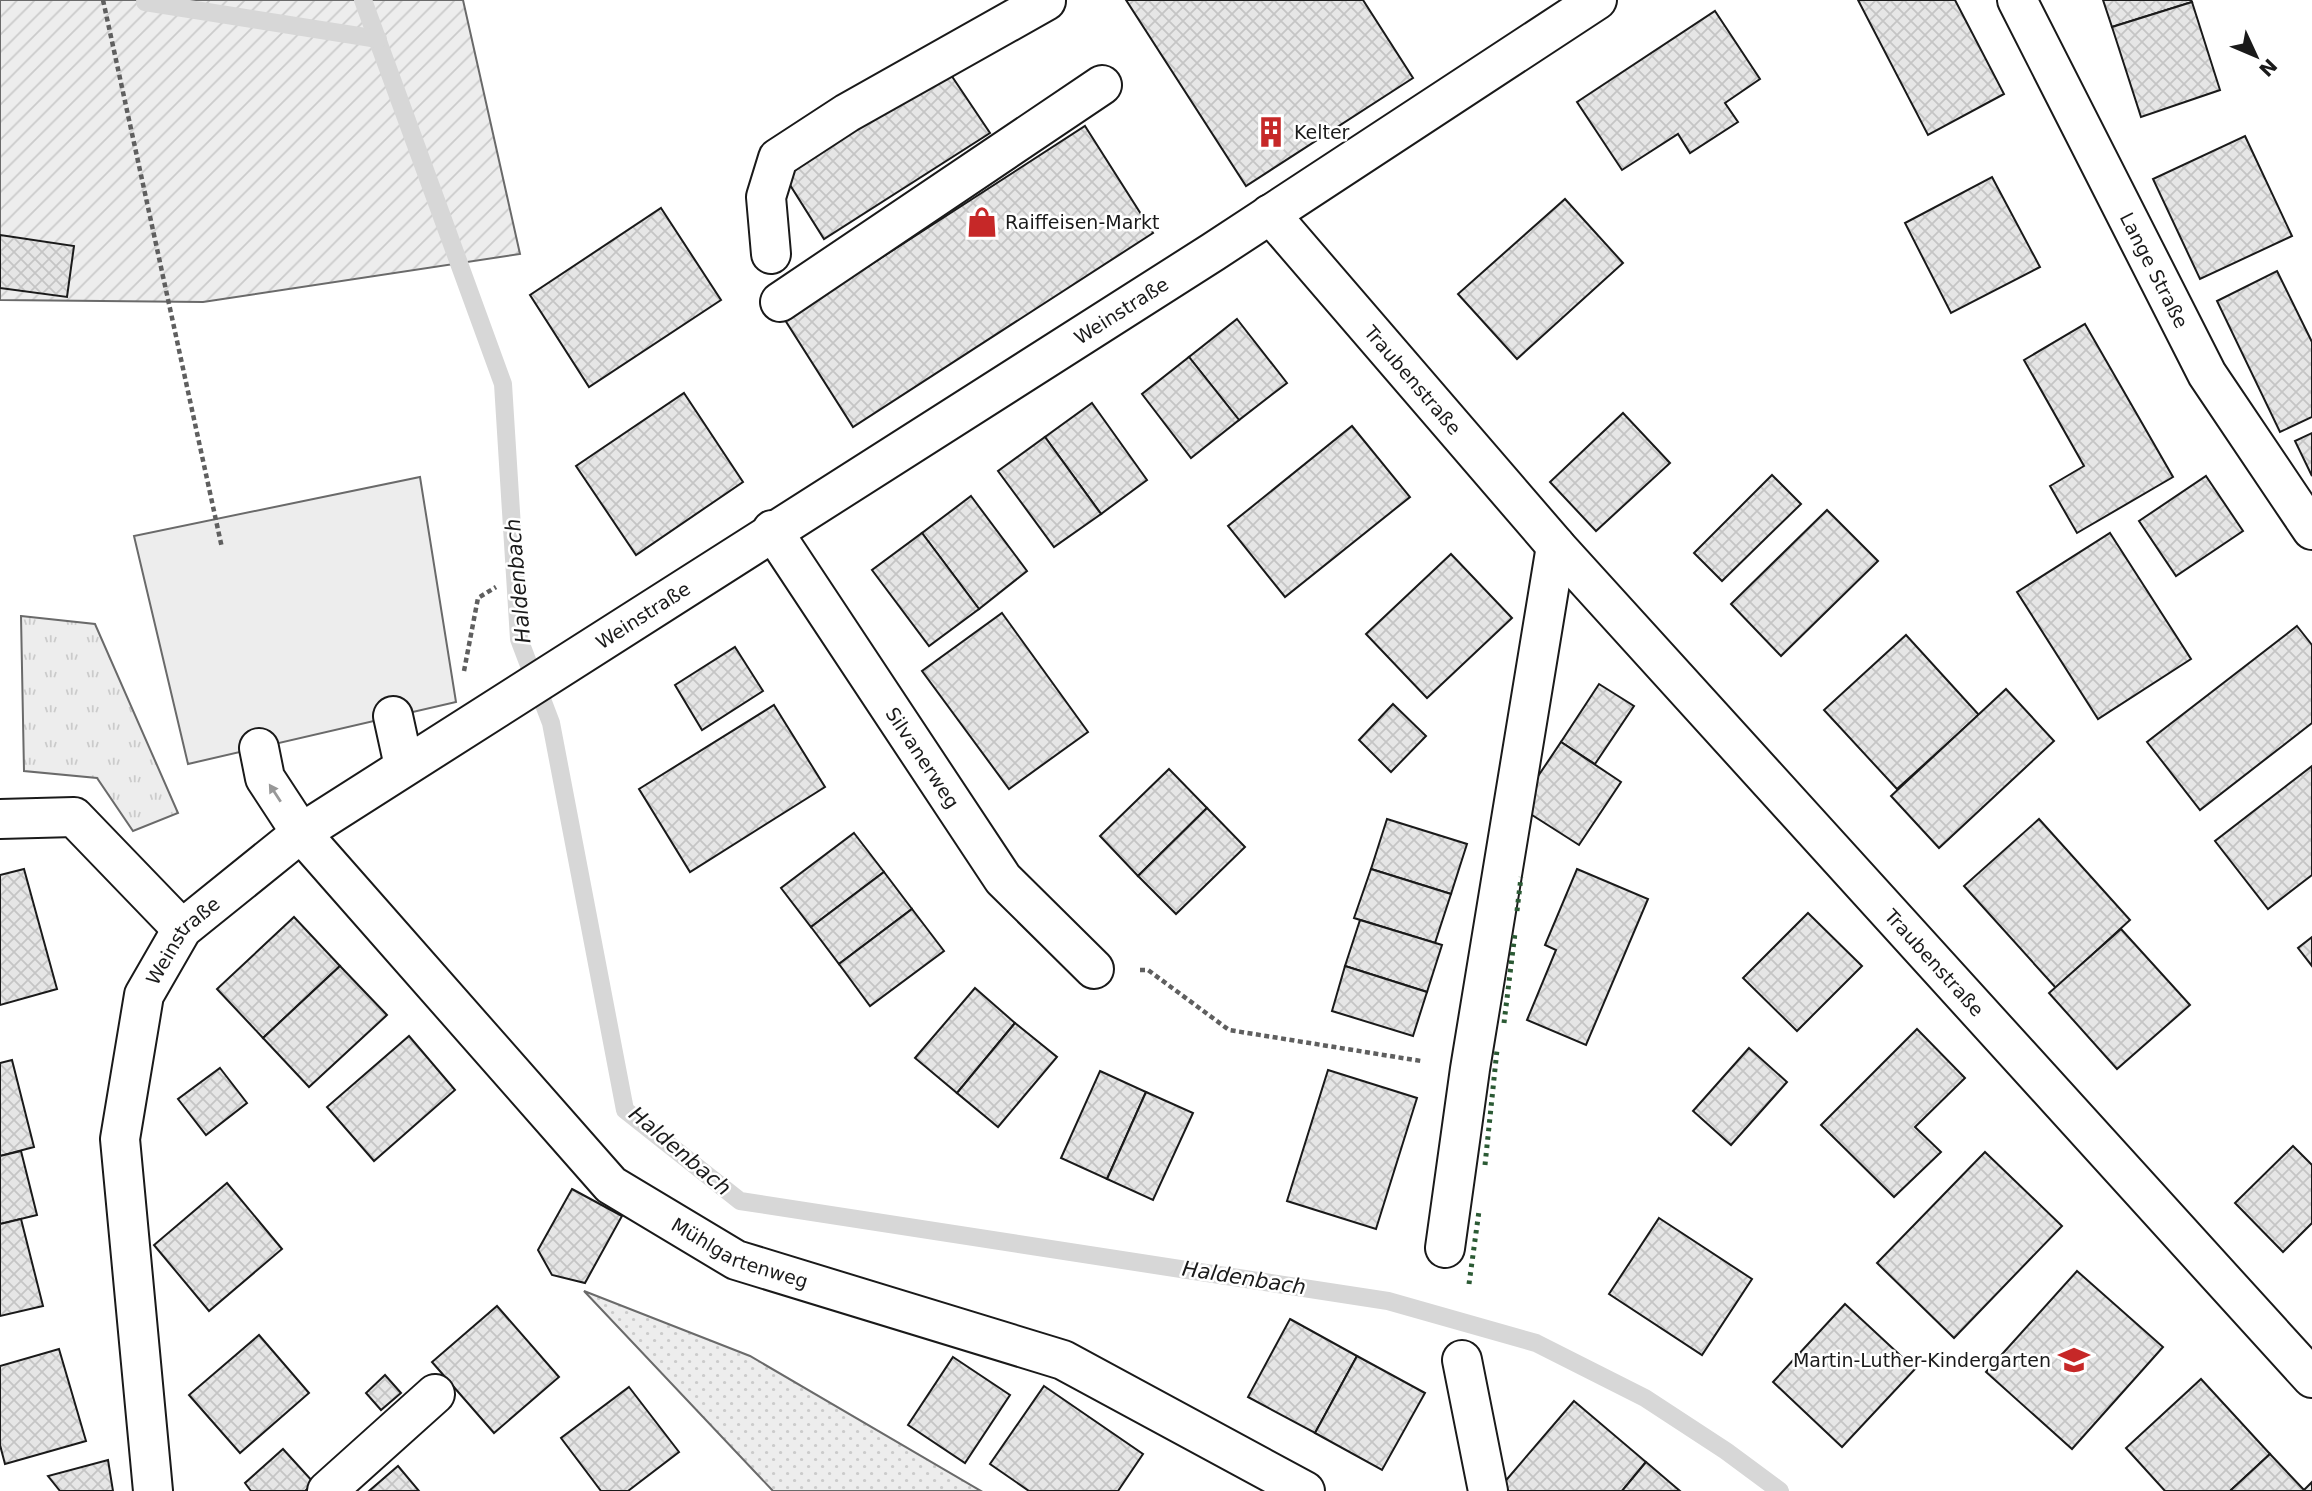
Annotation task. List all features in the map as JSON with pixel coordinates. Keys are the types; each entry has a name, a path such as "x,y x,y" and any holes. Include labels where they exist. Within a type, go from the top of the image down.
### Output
{"street":[{"name":"Weinstraße","path":"153,1491 120,1139 144,995 183,929 301,833 1269,214 1597,0"},
{"name":"Lange Straße","path":"2017,0 2207,374 2312,530"},
{"path":"771,254 766,197 778,158 847,113 1046,1"},
{"path":"780,302 1102,85"},
{"name":"Traubenstraße","path":"1269,214 1556,546 2312,1378"},
{"name":"Silvanerweg","path":"772,530 1003,879 1094,969"},
{"path":"1445,1248 1470,1069 1556,546"},
{"path":"393,716 404,766"},
{"name":"Mühlgartenweg","path":"259,748 265,778 301,833 611,1185 736,1260 1063,1360 1305,1491"},
{"path":"0,819 74,817 183,929"},
{"path":"1462,1360 1488,1491"},
{"path":"327,1491 435,1394"}],"path":[{"path":"103,0 222,548"},
{"path":"470,724 464,667 478,598 496,587"},
{"path":"1094,969 1148,970 1229,1030 1470,1069"}],"green space":[{"path":"0,0 463,0 520,254 203,302 0,300"},
{"path":"21,616 95,624 178,813 133,831 97,778 24,771"},
{"path":"584,1291 750,1356 981,1491 773,1491"}],"shaded area":[{"path":"420,477 456,702 188,764 134,536"}],"building":[{"name":"Kelter","path":"1126,0 1363,0 1413,78 1246,186"},
{"path":"1858,0 1955,0 2004,94 1928,135"},
{"path":"2103,0 2191,0 2192,2 2112,27"},
{"path":"2192,2 2220,90 2141,117 2112,27"},
{"path":"1715,11 1760,79 1725,103 1738,122 1690,153 1678,134 1622,170 1577,102"},
{"path":"943,63 990,133 824,239 780,169"},
{"path":"1085,126 1153,233 853,427 785,320"},
{"path":"2245,136 2292,236 2200,279 2153,179"},
{"path":"1992,177 2040,267 1951,313 1905,223"},
{"path":"1565,199 1623,263 1517,359 1458,294"},
{"path":"661,208 721,300 589,387 530,295"},
{"path":"0,235 74,246 67,297 0,288"},
{"path":"2277,271 2312,342 2312,417 2280,432 2217,301"},
{"path":"1237,319 1287,383 1239,420 1189,357"},
{"path":"2085,324 2173,477 2077,533 2050,486 2084,466 2024,360"},
{"path":"1189,357 1239,420 1191,458 1142,394"},
{"path":"684,393 743,482 636,555 576,466"},
{"path":"1092,403 1147,480 1101,514 1045,437"},
{"path":"1623,413 1670,463 1596,531 1550,482"},
{"path":"1352,426 1410,497 1285,597 1228,526"},
{"path":"2312,433 2312,476 2295,441"},
{"path":"1045,437 1101,514 1054,547 998,471"},
{"path":"1772,475 1801,504 1722,581 1694,553"},
{"path":"2206,476 2243,531 2176,576 2139,521"},
{"path":"971,496 1027,571 979,609 922,533"},
{"path":"1827,510 1878,561 1781,656 1731,604"},
{"path":"922,533 979,609 929,646 872,570"},
{"path":"2110,533 2191,659 2098,719 2017,592"},
{"path":"1451,554 1512,618 1427,698 1366,634"},
{"path":"1002,613 1088,732 1009,789 922,671"},
{"path":"2297,626 2312,645 2312,723 2200,810 2147,742"},
{"path":"1906,635 1979,715 1897,789 1824,710"},
{"path":"735,647 763,691 702,730 675,685"},
{"path":"1599,684 1634,706 1595,764 1561,742"},
{"path":"2006,689 2054,741 1939,848 1891,796"},
{"path":"1393,704 1426,736 1391,772 1359,740"},
{"path":"774,705 825,787 690,872 639,789"},
{"path":"1561,742 1621,782 1579,845 1518,806"},
{"path":"2312,766 2312,875 2268,909 2215,841"},
{"path":"1169,769 1207,808 1138,876 1100,836"},
{"path":"1207,808 1245,847 1176,914 1138,876"},
{"path":"1387,819 1467,844 1451,894 1371,869"},
{"path":"2039,819 2130,920 2056,988 1964,886"},
{"path":"854,833 884,872 811,927 781,888"},
{"path":"24,869 57,989 0,1005 0,875"},
{"path":"1371,869 1451,894 1435,943 1354,918"},
{"path":"1577,869 1648,899 1586,1045 1527,1020 1556,950 1545,945"},
{"path":"884,872 912,909 839,964 811,927"},
{"path":"912,909 944,951 870,1006 839,964"},
{"path":"1808,913 1862,966 1797,1031 1743,978"},
{"path":"294,917 340,966 263,1038 217,989"},
{"path":"1360,920 1442,945 1427,992 1345,966"},
{"path":"2121,929 2190,1005 2117,1069 2049,993"},
{"path":"2312,937 2312,966 2298,948"},
{"path":"340,966 387,1015 309,1087 263,1038"},
{"path":"1345,966 1427,992 1413,1036 1332,1011"},
{"path":"975,988 1015,1023 957,1093 915,1058"},
{"path":"1015,1023 1057,1057 998,1127 957,1093"},
{"path":"1917,1029 1965,1078 1915,1127 1941,1152 1894,1197 1821,1125"},
{"path":"409,1036 455,1090 374,1161 327,1107"},
{"path":"1749,1048 1787,1082 1731,1145 1693,1111"},
{"path":"12,1060 34,1147 0,1156 0,1063"},
{"path":"220,1068 247,1103 206,1135 178,1099"},
{"path":"1328,1070 1417,1098 1376,1229 1287,1201"},
{"path":"1100,1071 1146,1092 1107,1179 1061,1158"},
{"path":"1146,1092 1193,1113 1153,1200 1107,1179"},
{"path":"2293,1146 2312,1165 2312,1223 2283,1252 2235,1203"},
{"path":"21,1151 37,1215 0,1224 0,1156"},
{"path":"1985,1152 2062,1226 1954,1338 1877,1263"},
{"path":"227,1183 282,1249 209,1311 154,1245"},
{"path":"572,1189 622,1216 585,1283 552,1275 538,1250"},
{"path":"1659,1218 1752,1279 1702,1355 1609,1294"},
{"path":"21,1219 43,1306 0,1316 0,1224"},
{"name":"Martin-Luther-Kindergarten","path":"2077,1271 2163,1347 2072,1449 1986,1372"},
{"path":"1845,1304 1915,1369 1842,1447 1773,1382"},
{"path":"497,1306 559,1377 494,1433 432,1362"},
{"path":"1290,1319 1357,1356 1315,1433 1248,1397"},
{"path":"259,1335 309,1393 240,1453 189,1395"},
{"path":"59,1349 86,1441 5,1464 0,1445 0,1366"},
{"path":"1357,1356 1425,1393 1382,1470 1315,1433"},
{"path":"953,1357 1010,1395 965,1463 908,1425"},
{"path":"385,1375 401,1393 381,1410 366,1393"},
{"path":"2201,1379 2270,1454 2230,1491 2165,1491 2126,1448"},
{"path":"1044,1386 1143,1454 1118,1491 1029,1491 990,1464"},
{"path":"629,1387 679,1452 628,1491 601,1491 561,1438"},
{"path":"1574,1401 1646,1462 1622,1491 1509,1491 1502,1485"},
{"path":"283,1449 314,1483 305,1491 251,1491 245,1483"},
{"path":"2270,1454 2304,1490 2312,1482 2312,1491 2230,1491"},
{"path":"108,1460 113,1491 60,1491 48,1476"},
{"path":"1646,1462 1680,1491 1622,1491"},
{"path":"398,1466 419,1491 369,1491"}],"waterway":[{"name":"Haldenbach","path":"363,0 503,384 519,639 551,723 625,1110 740,1201 1388,1301 1536,1343 1645,1398 1726,1451 1780,1491"},
{"path":"145,2 378,39"}],"hedge":[{"path":"1517,911 1521,877"},
{"path":"1504,1023 1515,933"},
{"path":"1485,1165 1497,1050"},
{"path":"1469,1284 1479,1211"}],"place":[{"name":"Kelter","path":"1271,132"},
{"name":"Raiffeisen-Markt","path":"982,222"},
{"name":"Martin-Luther-Kindergarten","path":"2074,1360"}]}
